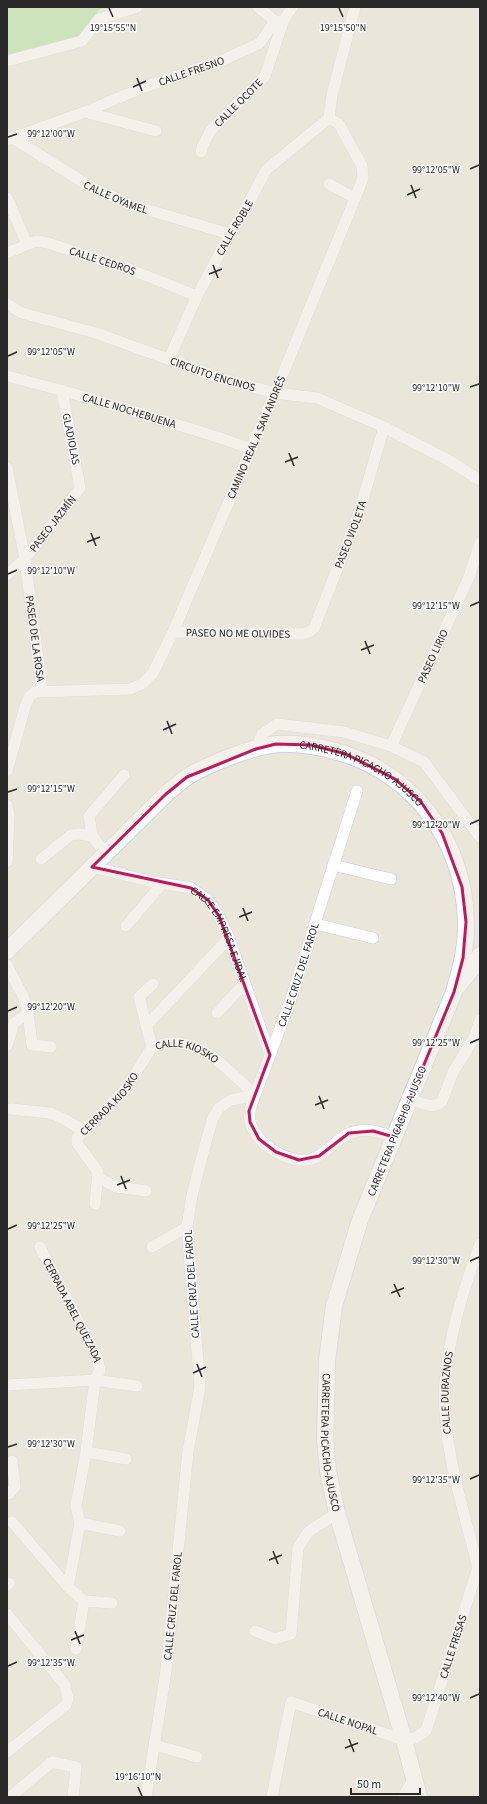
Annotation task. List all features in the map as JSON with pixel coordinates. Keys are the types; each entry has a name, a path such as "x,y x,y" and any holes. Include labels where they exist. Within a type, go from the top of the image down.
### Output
{"main road":[{"name":"CARRETERA PICACHO-AJUSCO","path":"7,951 166,794 187,777 209,766 256,749 276,744 295,743 311,745 346,754 362,760 395,779 421,802 452,851 462,887 466,916 463,958 454,992 409,1098 360,1220 334,1306 327,1361 326,1438 328,1471 337,1513 404,1740 419,1797"},
{"path":"454,992 476,964 480,955"}],"street":[{"path":"7,61 82,41 99,19 137,7"},
{"path":"258,7 279,22"},
{"name":"CALLE OCOTE","path":"201,152 211,130 265,76 279,22 292,7"},
{"path":"329,118 332,95 355,7"},
{"name":"CALLE FRESNO","path":"10,139 85,112 142,88 223,60 260,43 279,22"},
{"path":"85,112 156,131"},
{"name":"CAMINO REAL A SAN ANDRÉS","path":"42,690 107,691 130,689 142,684 153,673 173,632 275,393 363,177 362,166 338,124 329,118"},
{"name":"CALLE ROBLE","path":"169,359 197,296 266,170 329,118"},
{"name":"CALLE OYAMEL","path":"10,139 89,186 131,205 230,234"},
{"path":"329,184 355,198"},
{"path":"7,198 27,244"},
{"name":"CALLE CEDROS","path":"7,253 36,241 48,243 129,269 197,296"},
{"name":"CIRCUITO ENCINOS","path":"7,304 22,313 96,333 220,378 275,393 317,398 384,427 446,459 480,480"},
{"name":"CALLE NOCHEBUENA","path":"7,376 62,390 218,437 251,449"},
{"name":"GLADIOLAS","path":"62,390 80,488"},
{"name":"PASEO VIOLETA","path":"302,634 309,632 314,628 358,516 384,427"},
{"name":"PASEO DE LA ROSA","path":"7,468 25,559 42,690"},
{"name":"PASEO JAZMÍN","path":"7,575 25,559 80,488"},
{"name":"PASEO LIRIO","path":"391,746 469,578 480,543"},
{"name":"PASEO NO ME OLVIDES","path":"173,632 302,634"},
{"path":"7,771 29,697 35,692 42,690"},
{"path":"256,749 262,734 277,724 344,732 391,746 424,762 480,837"},
{"path":"106,854 92,836 89,816 124,775"},
{"name":"CALLE CRUZ DEL FAROL","path":"146,1797 166,1671 188,1451 200,1387 187,1227 192,1195 213,1118 219,1108 231,1100 255,1095 290,1002 357,791"},
{"path":"7,805 9,815 7,862"},
{"path":"40,859 71,835 80,834 92,836"},
{"path":"333,865 391,879"},
{"name":"CALLE EMPRESA EJIDAL","path":"92,867 162,884 191,888 208,900 219,916 229,938 270,1055"},
{"path":"126,926 162,884"},
{"path":"316,924 373,938"},
{"path":"146,1026 229,938"},
{"path":"7,965 23,996 28,1013 32,1045 52,1047"},
{"path":"217,1013 245,983"},
{"name":"CALLE KIOSKO","path":"153,984 139,997 152,1047 169,1042 181,1043 203,1050 255,1095"},
{"path":"7,1046 14,1023 28,1013"},
{"path":"409,1098 433,1107 442,1101 459,1061 474,1038 480,1020"},
{"name":"CERRADA KIOSKO","path":"98,1178 98,1172 78,1143 77,1138 124,1091 152,1047"},
{"path":"255,1095 249,1111 250,1122 254,1132 267,1145 287,1158 311,1160 319,1156 340,1138 349,1133 360,1130 373,1131 394,1137"},
{"path":"11,1109 51,1113 64,1118 84,1131"},
{"path":"95,1204 98,1178 117,1187 146,1191"},
{"path":"152,1246 187,1227"},
{"name":"CALLE DURAZNOS","path":"479,1564 455,1478 446,1420 445,1383 449,1346 466,1280 480,1244"},
{"name":"CERRADA ABEL QUEZADA","path":"40,1247 97,1357 100,1370 95,1380 86,1452 76,1506 80,1523 68,1587"},
{"path":"7,1385 95,1380 137,1386"},
{"path":"86,1452 126,1459"},
{"path":"8,1494 15,1487 12,1461"},
{"path":"255,1631 275,1639 291,1634 298,1548 308,1532 337,1513"},
{"path":"12,1522 68,1587 84,1601 112,1603"},
{"path":"80,1523 120,1530"},
{"name":"CALLE FRESAS","path":"404,1740 415,1738 426,1731 479,1564"},
{"path":"76,1650 84,1601"},
{"path":"7,1614 65,1684 68,1698 66,1704 7,1752"},
{"name":"CALLE NOPAL","path":"272,1797 291,1702 404,1740"},
{"path":"155,1745 197,1757"},
{"path":"10,1797 52,1762 76,1768 73,1797"},
{"path":"404,1797 404,1793 414,1779"}],"highlighted area":[{"path":"276,744 311,745 346,754 395,779 421,802 442,833 462,887 466,922 463,958 454,992 394,1137 373,1131 349,1133 319,1156 299,1160 276,1152 259,1139 250,1122 249,1111 270,1055 219,916 208,900 191,888 92,867 166,794 187,777 256,749"}],"green space":[{"path":"7,7 110,7 100,9 78,40 7,56"}]}
